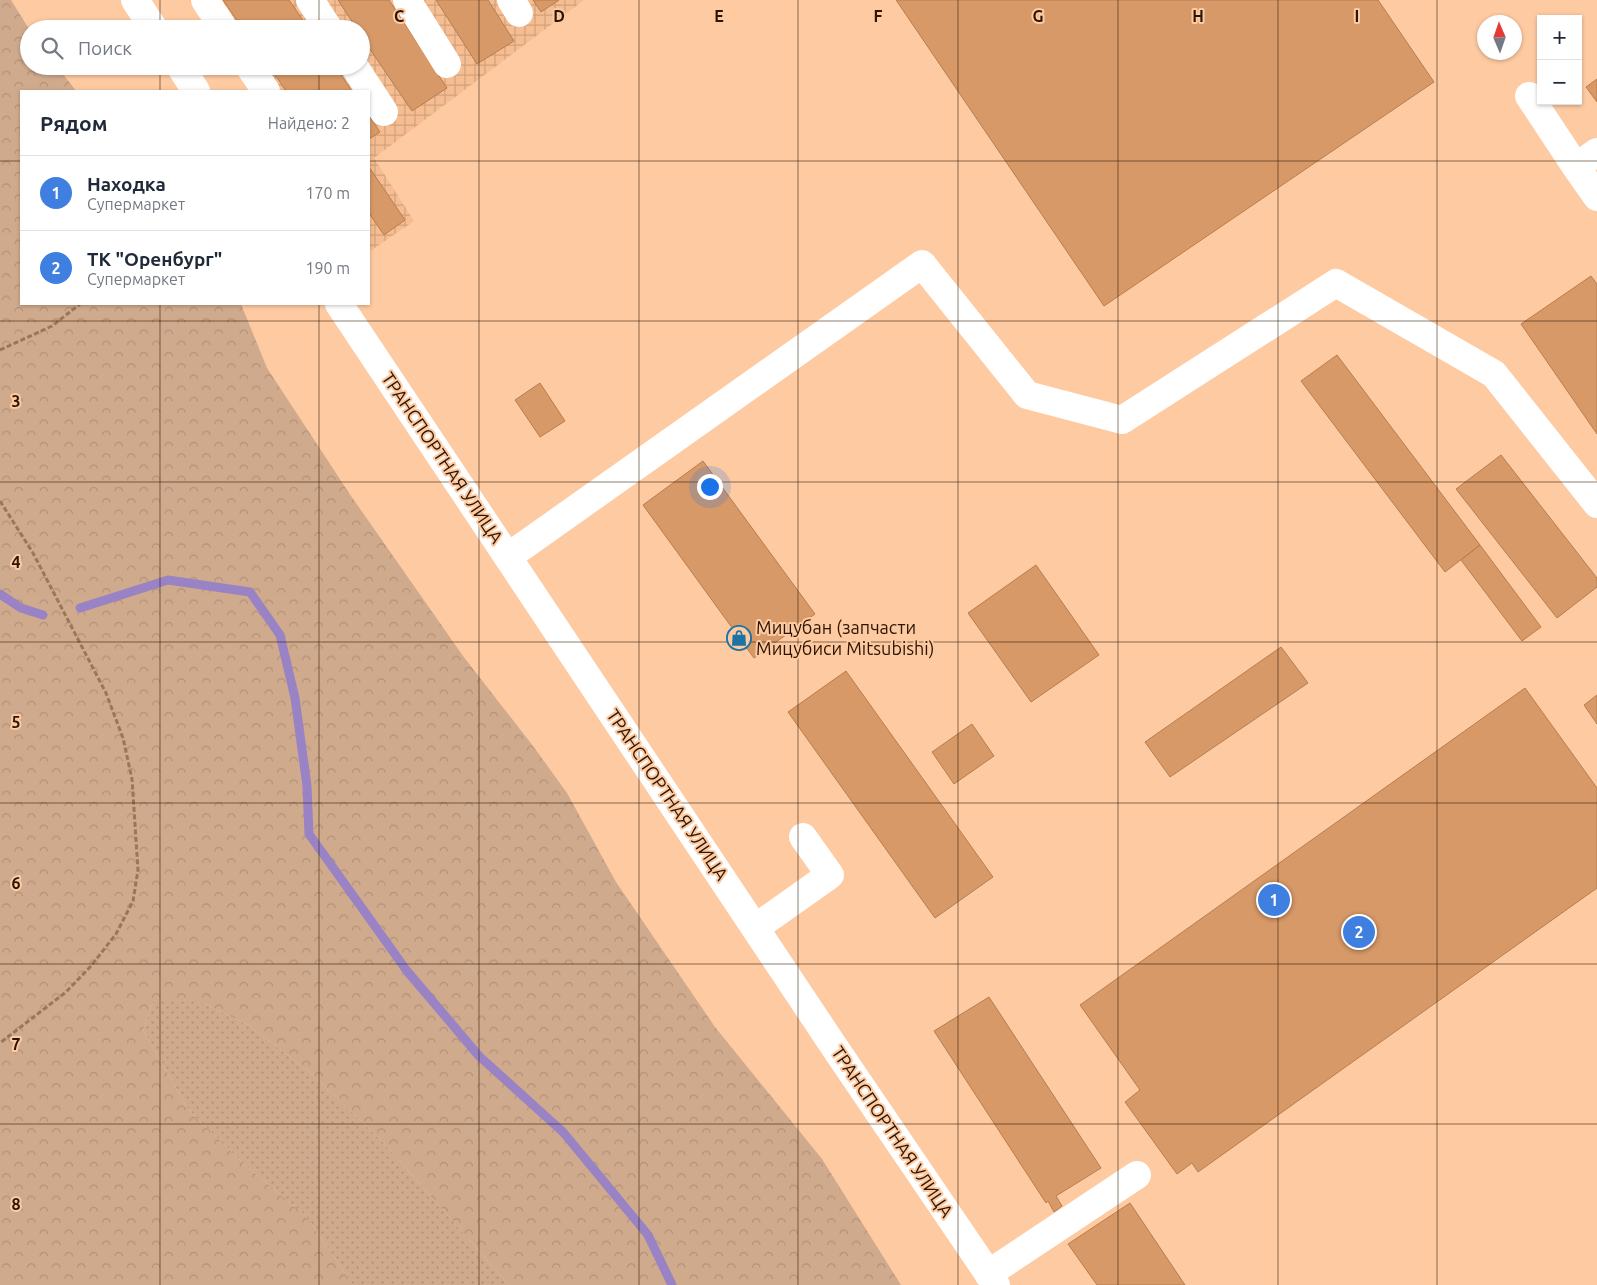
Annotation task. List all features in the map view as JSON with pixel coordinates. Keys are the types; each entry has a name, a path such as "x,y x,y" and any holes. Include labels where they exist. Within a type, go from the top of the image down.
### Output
{"street":[{"path":"135,0 148,20"},
{"path":"205,0 218,20"},
{"path":"310,0 323,20"},
{"path":"407,0 447,64"},
{"path":"186,75 195,90"},
{"path":"255,75 265,90"},
{"path":"360,75 370,90"},
{"path":"370,91 384,112"},
{"path":"1529,96 1587,160 1597,197"},
{"path":"509,556 922,264 1027,395 1122,420 1336,283 1494,374 1597,504"},
{"name":"ТРАНСПОРТНАЯ УЛИЦА","path":"340,305 992,1280"},
{"path":"755,928 830,875 802,837"},
{"path":"992,1280 1137,1175"}],"path":[{"path":"0,350 52,326 79,305"},
{"path":"0,501 37,562 106,693 123,738 132,779 138,870 132,901 120,926 91,966 66,992 0,1043"}],"shaded area":[{"path":"189,0 584,0 374,158 414,221 370,251 370,90 250,90 240,75 370,75 370,20 203,20"}],"green space":[{"path":"0,0 11,0 23,20 20,20 20,75 64,75 75,90 20,90 20,305 241,305 267,368 349,493 463,656 567,793 616,882 715,1027 822,1159 901,1285 509,1285 383,1142 312,1074 250,1026 201,1002 153,1002 143,1030 188,1109 244,1164 306,1216 353,1285 0,1285"},
{"path":"153,1002 201,1002 250,1026 312,1074 383,1142 509,1285 353,1285 306,1216 244,1164 188,1109 143,1030"}],"building":[{"path":"223,0 289,0 303,20 237,20"},
{"path":"338,0 389,0 447,88 412,111 370,49 370,20 351,20"},
{"path":"436,0 488,0 514,41 477,64"},
{"path":"533,0 559,0 541,12"},
{"path":"896,0 1378,0 1434,82 1104,306"},
{"path":"275,75 341,75 351,90 285,90"},
{"path":"1597,79 1597,102 1586,87"},
{"path":"370,117 380,132 370,138"},
{"path":"370,168 405,220 384,235 370,214"},
{"path":"1591,276 1597,284 1597,434 1521,324"},
{"path":"1337,355 1480,545 1445,572 1301,381"},
{"path":"540,383 565,421 540,437 515,400"},
{"path":"1501,455 1597,578 1597,587 1557,618 1456,489"},
{"path":"703,461 815,614 754,658 643,505"},
{"path":"1480,545 1541,627 1522,641 1461,560"},
{"path":"1036,565 1099,655 1031,702 968,613"},
{"path":"1281,647 1308,683 1170,777 1145,742"},
{"path":"846,671 993,877 935,918 788,712"},
{"path":"1525,688 1597,788 1597,888 1198,1172 1192,1163 1177,1174 1125,1102 1140,1090 1080,1005"},
{"path":"1597,695 1597,724 1584,705"},
{"path":"972,724 994,756 954,784 932,752"},
{"path":"989,997 1101,1168 1056,1196 1062,1206 1054,1212 1048,1201 1046,1203 934,1031"},
{"path":"1130,1203 1185,1285 1097,1285 1068,1244"}],"waterway":[{"path":"80,608 168,580 250,592 280,635 295,698 307,786 309,834 407,971 479,1056 563,1132 648,1235 672,1285"},
{"path":"0,594 21,608 43,615"}],"place":[{"name":"Мицубан (запчасти Мицубиси Mitsubishi)","path":"739,638"},
{"name":"Находка","path":"1274,900"},
{"name":"ТК \"Оренбург\"","path":"1359,932"}]}
